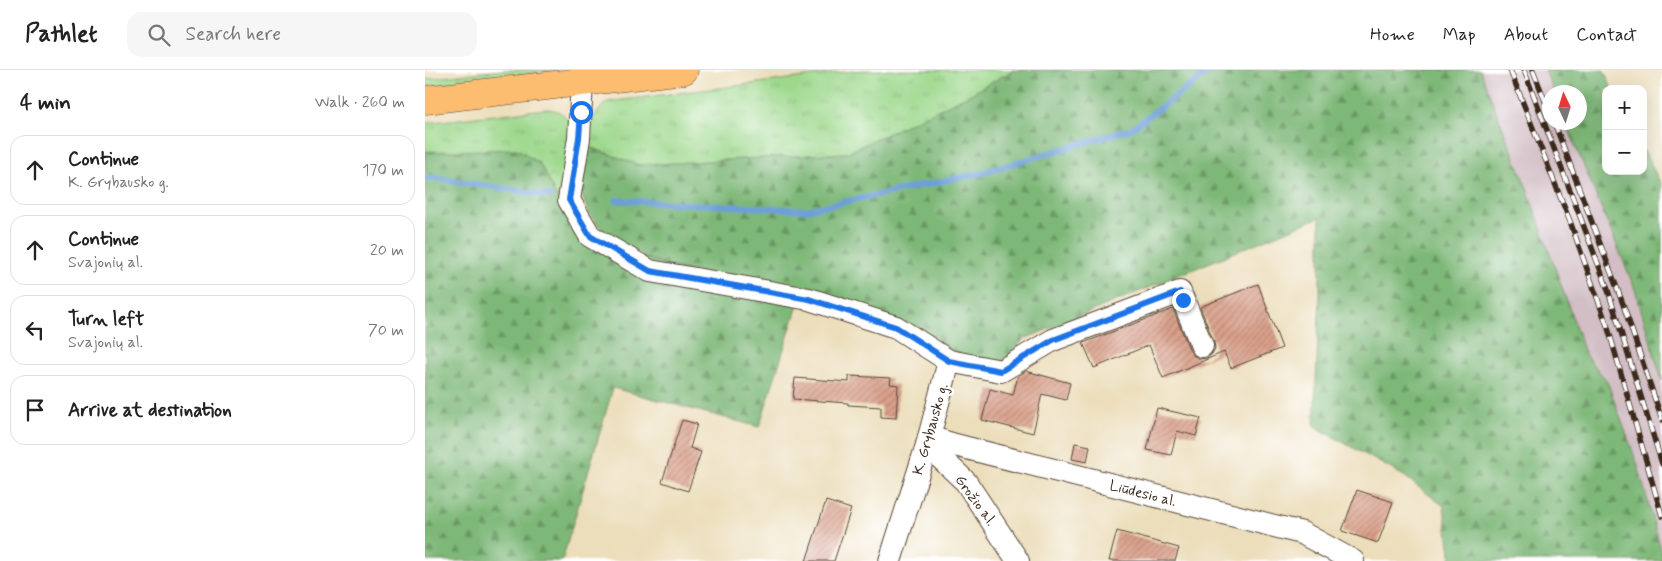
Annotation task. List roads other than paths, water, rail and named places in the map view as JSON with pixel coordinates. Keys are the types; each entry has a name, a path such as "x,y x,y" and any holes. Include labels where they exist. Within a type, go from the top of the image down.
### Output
{"main road":[{"path":"425,100 684,70"}],"street":[{"path":"582,82 579,138 569,200 590,236 650,271 809,299 896,327 949,361 1001,371 1053,340 1180,292 1202,346"},
{"name":"K. Grybausko g.","path":"890,561 928,441 949,361"},
{"name":"Grožio al.","path":"928,441 967,482 1019,561"},
{"name":"Liūdesio al.","path":"928,441 955,445 1301,533 1353,561"}],"waterway":[{"path":"616,200 806,210 981,173 1131,129 1212,70"},
{"path":"425,178 437,178 550,196"}],"railway":[{"path":"1510,70 1571,224 1608,328 1662,516"},
{"path":"1524,70 1607,287 1662,464"},
{"path":"1533,70 1542,93"},
{"path":"1557,130 1623,304 1662,420"}]}
